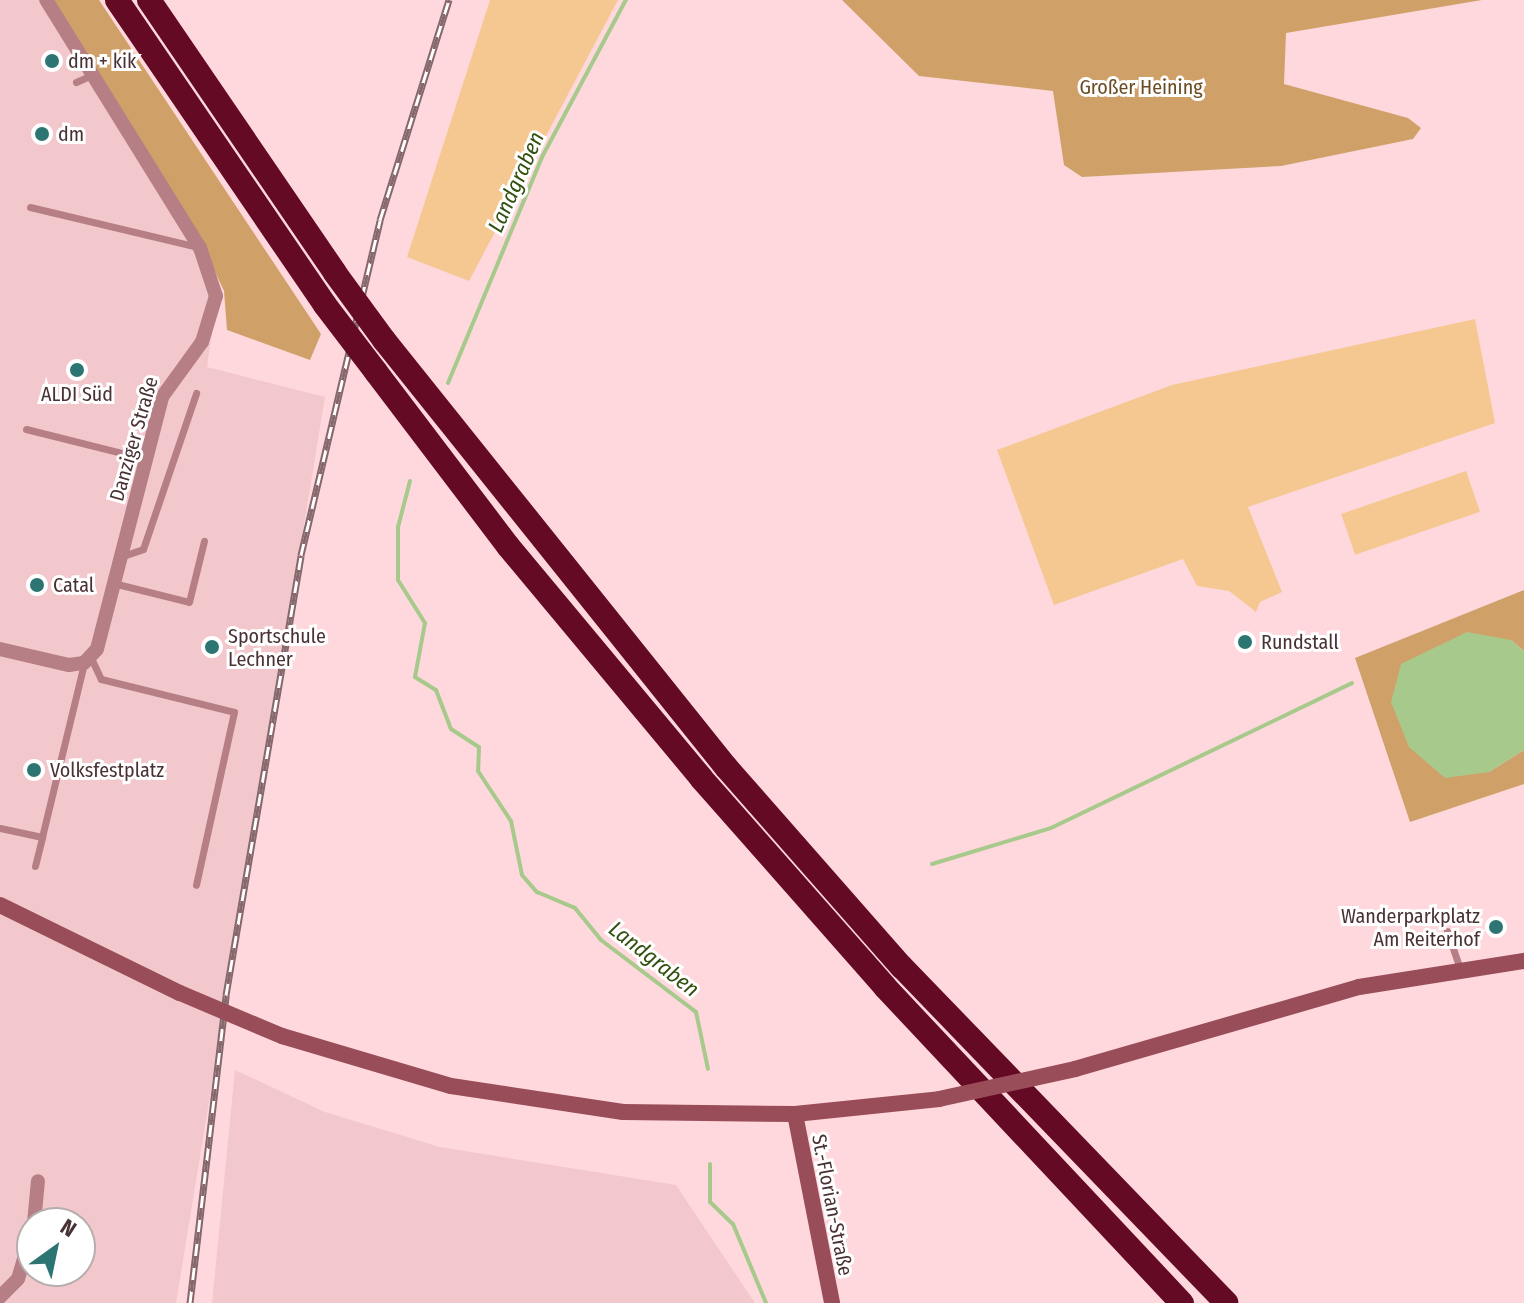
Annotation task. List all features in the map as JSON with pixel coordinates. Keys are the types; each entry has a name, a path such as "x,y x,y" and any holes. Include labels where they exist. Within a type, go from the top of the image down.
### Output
{"highway":[{"path":"117,0 325,305 508,546 701,778 896,999 1182,1303"},
{"path":"149,0 384,340 726,767 902,967 1226,1303"}],"main road":[{"path":"0,905 180,993 282,1036 388,1071 516,1099 623,1112 795,1114 939,1099 1075,1069 1359,987 1460,968 1524,961"},
{"name":"St.-Florian-Straße","path":"795,1114 832,1303"}],"street":[{"name":"Danziger Straße","path":"46,0 213,270 213,321 169,381 145,459 117,584 88,661"},
{"path":"0,649 88,661"},
{"path":"36,1207 38,1181"},
{"path":"0,1297 16,1281"}],"lane":[{"path":"76,82 92,75"},
{"path":"30,207 200,248"},
{"path":"123,556 143,549 196,393"},
{"path":"26,429 145,459"},
{"path":"117,584 189,602 204,541"},
{"path":"35,866 88,661"},
{"path":"88,661 101,679 234,712 196,885"},
{"path":"0,828 42,837"},
{"path":"1447,931 1460,968"}],"shaded area":[{"path":"0,0 46,0 133,141 218,294 207,367 325,397 176,1303 0,1303"},
{"path":"490,0 618,0 469,281 407,257"},
{"path":"1475,319 1495,423 1248,507 1282,592 1260,602 1256,612 1229,591 1197,586 1183,559 1054,605 997,450 1172,385"},
{"path":"1466,471 1480,512 1355,555 1341,514"},
{"path":"1467,632 1511,640 1524,651 1524,750 1489,772 1445,778 1409,747 1391,702 1401,664"},
{"path":"235,1070 325,1112 440,1147 676,1185 755,1303 212,1303"}],"green space":[{"path":"50,0 99,0 321,334 310,360 227,330 224,291 201,241"},
{"name":"Großer Heining","path":"842,0 1482,0 1286,33 1284,84 1408,118 1421,128 1413,139 1281,166 1082,177 1064,165 1053,91 919,76"},
{"path":"1524,590 1524,651 1511,640 1489,772 1524,750 1524,784 1410,822 1355,658"}],"waterway":[{"name":"Landgraben","path":"448,383 542,157 626,0"},
{"name":"Landgraben","path":"410,481 398,527 398,580 425,623 415,677 436,690 451,729 479,747 478,771 511,821 522,875 537,892 575,908 601,940 696,1012 708,1069"},
{"path":"932,864 1051,828 1352,683"},
{"name":"Landgraben","path":"710,1164 710,1202 733,1224 766,1303"}],"railway":[{"path":"190,1303 226,995 301,555 380,220 449,0"}],"place":[{"name":"dm + kik","path":"52,61"},
{"name":"dm","path":"42,134"},
{"name":"ALDI Süd","path":"77,370"},
{"name":"Catal","path":"37,585"},
{"name":"Rundstall","path":"1245,642"},
{"name":"Sportschule Lechner","path":"212,647"},
{"name":"Volksfestplatz","path":"34,770"},
{"name":"Wanderparkplatz Am Reiterhof","path":"1496,927"}]}
